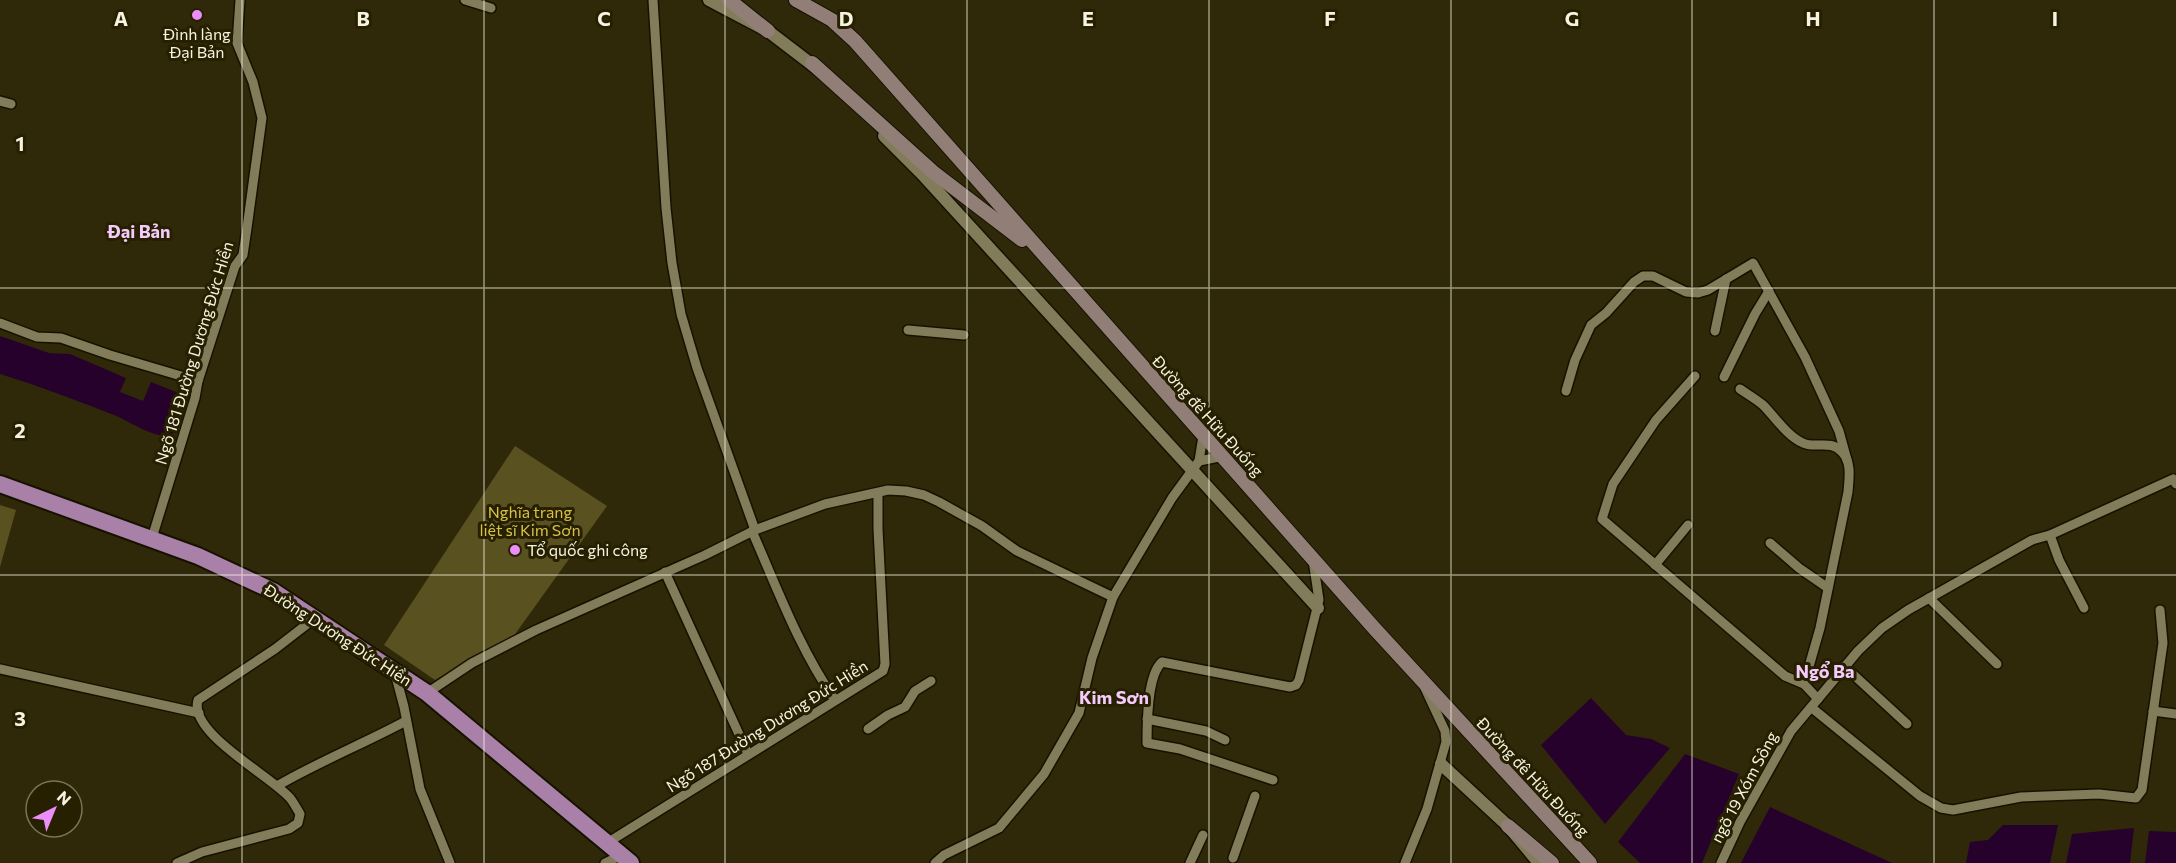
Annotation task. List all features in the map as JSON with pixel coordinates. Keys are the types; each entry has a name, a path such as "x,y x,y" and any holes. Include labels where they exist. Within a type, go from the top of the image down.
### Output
{"highway":[{"name":"Đường Dương Đức Hiền","path":"0,484 198,556 273,591 428,693 626,859"}],"main road":[{"path":"729,0 768,31"},
{"name":"Đường đê Hữu Đuống","path":"796,0 832,20 855,41 1045,258 1224,456 1313,560 1590,863"},
{"path":"812,63 933,172 1045,258"},
{"path":"1508,826 1552,863"}],"street":[{"name":"Ngõ 181 Đường Dương Đức Hiền","path":"152,538 195,398 198,381 235,266 243,255 262,118 253,82 237,43 240,0"},
{"path":"465,0 491,8"},
{"path":"653,0 666,208 681,314 697,368 754,531 800,638 835,700"},
{"path":"709,0 768,31 812,63 922,174 1196,466 1318,608"},
{"path":"0,101 11,104"},
{"path":"1566,391 1575,360 1591,325 1597,318 1606,314 1634,282 1643,276 1653,276 1686,292 1698,293 1708,290 1753,262 1805,357 1839,431 1850,474 1820,628 1804,684"},
{"path":"1715,331 1726,279"},
{"path":"1724,377 1769,291"},
{"path":"0,323 38,337 61,338 198,381"},
{"path":"908,330 964,335"},
{"path":"1695,376 1656,420 1620,475 1610,492 1602,519 1785,676 1804,684 1818,699"},
{"path":"1740,389 1762,405 1800,442 1836,447 1841,450 1847,460"},
{"path":"935,863 944,855 999,828 1044,774 1079,713 1092,658 1113,597 1172,498 1196,466 1203,435"},
{"path":"1196,466 1224,456"},
{"name":"ngõ 19 Xóm Sông","path":"1721,863 1740,822 1791,732 1844,666 1882,628 1908,610 2032,540 2050,535 2175,480"},
{"path":"428,693 472,663 536,630 754,531 825,504 888,490 924,495 982,526 1017,551 1113,597"},
{"name":"Ngõ 187 Đường Dương Đức Hiền","path":"607,843 879,673 885,664 878,493"},
{"path":"1655,565 1688,525"},
{"path":"2050,535 2059,560 2084,608"},
{"path":"1770,543 1799,568 1828,588"},
{"path":"1273,780 1180,749 1147,743 1147,720 1153,678 1156,666 1162,662 1290,687 1296,685 1318,608 1319,600 1313,560"},
{"path":"665,572 748,754"},
{"path":"1929,598 1997,664"},
{"path":"1812,708 1920,795 1941,808 1953,810 2021,797 2099,794 2132,799 2138,797 2142,790 2163,643 2160,610"},
{"path":"177,863 202,852 289,829 298,823 300,814 290,798 216,739 201,720 196,707 198,700 275,649 315,618"},
{"path":"1844,666 1907,724"},
{"path":"0,669 199,713"},
{"path":"394,670 404,706 420,789 450,863"},
{"path":"868,729 888,715 905,707 915,691 932,681"},
{"path":"1406,863 1424,818 1446,746 1446,734 1423,681"},
{"path":"2153,711 2176,714"},
{"path":"1147,720 1206,731 1224,740"},
{"path":"277,786 305,769 361,745 406,721"},
{"path":"1441,764 1508,826 1539,863"},
{"path":"1233,858 1255,796"},
{"path":"1190,863 1203,835"},
{"path":"605,863 626,859"}],"green space":[{"name":"Nghĩa trang liệt sĩ Kim Sơn","path":"515,446 607,506 513,637 435,680 384,645"},
{"path":"0,505 16,510 0,567"}],"shaded area":[{"path":"0,336 49,353 70,354 126,378 120,392 143,401 151,382 176,392 182,397 182,406 173,433 170,436 156,434 86,404 0,374"},
{"path":"1591,698 1626,735 1651,739 1670,748 1605,824 1541,745"},
{"path":"1685,754 1739,774 1702,863 1640,863 1618,842"},
{"path":"1770,807 1892,863 1741,863"},
{"path":"2003,825 2058,825 2050,863 1966,863 1970,842 1988,840"},
{"path":"2134,828 2130,863 2066,863 2072,834"},
{"path":"2149,831 2176,832 2176,863 2145,863"}],"place":[{"name":"Đình làng Đại Bản","path":"197,15"},
{"name":"Tổ quốc ghi công","path":"515,550"}],"district":[{"name":"Đại Bản","path":"139,232"},
{"name":"Ngổ Ba","path":"1825,672"},
{"name":"Kim Sơn","path":"1114,698"}]}
